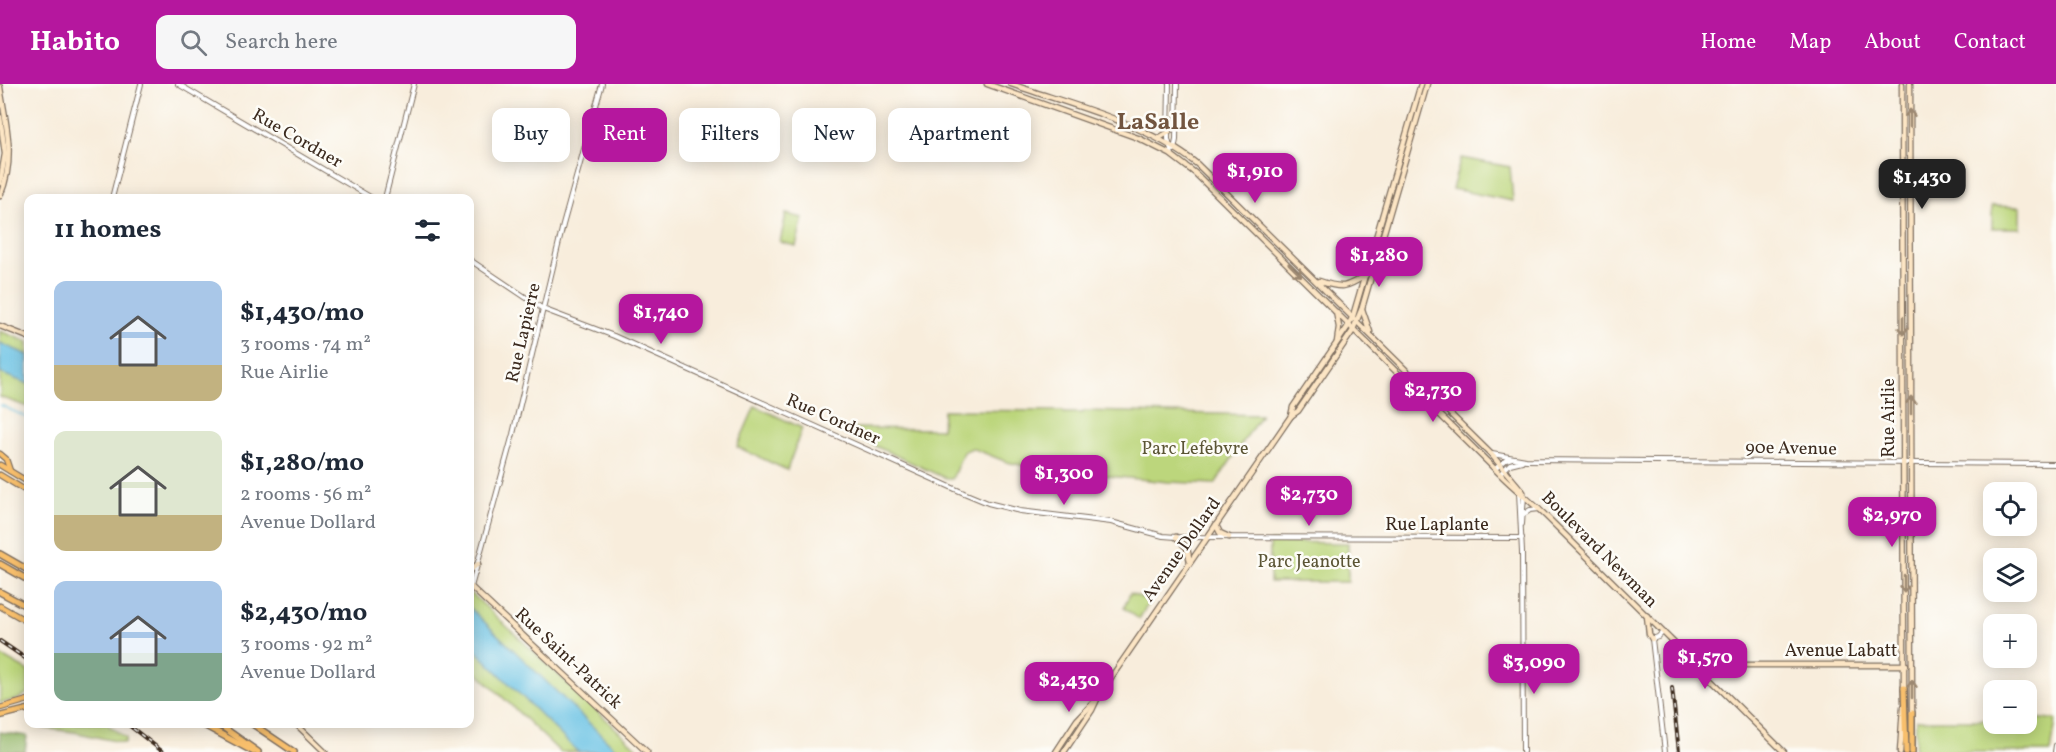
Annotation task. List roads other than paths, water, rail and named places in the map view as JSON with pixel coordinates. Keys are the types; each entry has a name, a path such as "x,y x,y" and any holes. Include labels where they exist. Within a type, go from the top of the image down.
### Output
{"highway":[{"path":"0,554 24,568"},
{"path":"0,564 24,578"},
{"path":"0,592 24,605"},
{"path":"1904,688 1906,752"},
{"path":"1912,713 1912,752"},
{"path":"210,728 256,752"},
{"path":"223,728 256,752"},
{"path":"258,728 294,752"}],"main road":[{"name":"Boulevard Newman","path":"987,84 1130,134 1173,156 1211,186 1354,329 1502,472 1519,485 1521,492 1784,752"},
{"name":"Boulevard Newman","path":"1011,84 1122,122 1158,138 1208,173 1491,454 1498,467"},
{"name":"Avenue Dollard","path":"1291,416 1293,407 1353,316 1421,84"},
{"name":"Avenue Dollard","path":"1056,752 1077,720 1096,700 1291,416 1298,411 1354,329 1427,84"},
{"name":"Rue Airlie","path":"1900,752 1904,688 1902,84"},
{"name":"Rue Airlie","path":"1910,84 1912,713"},
{"path":"0,86 10,152 8,173 0,196"},
{"path":"0,117 5,158 0,183"},
{"path":"1158,138 1169,132"},
{"path":"0,152 5,158"},
{"path":"1317,280 1342,287 1366,275"},
{"path":"1362,308 1371,334"},
{"path":"1335,310 1339,327 1336,344"},
{"path":"0,326 24,335"},
{"path":"0,454 6,459 10,471"},
{"path":"0,465 24,480"},
{"path":"0,475 24,490"},
{"path":"1216,525 1220,533 1229,537"},
{"path":"1176,537 1187,548 1190,563"},
{"path":"474,567 478,564"},
{"name":"Rue Saint-Patrick","path":"474,590 647,752"},
{"path":"0,606 24,620"},
{"path":"1647,616 1649,634 1652,639"},
{"name":"Avenue Labatt","path":"1699,668 1707,665 1912,665"},
{"name":"Avenue Dollard","path":"1064,752 1092,710 1096,700"},
{"path":"0,708 24,701"},
{"path":"0,716 24,710"},
{"path":"300,728 325,752"}],"street":[{"path":"113,194 141,84"},
{"name":"Rue Cordner","path":"178,84 365,194"},
{"path":"386,194 414,84"},
{"name":"Rue Lapierre","path":"474,575 514,431 567,210 602,84"},
{"path":"1169,84 1169,132 1173,156"},
{"path":"1172,146 1177,84"},
{"name":"Rue Cordner","path":"474,263 543,309 614,336 983,501 1020,511 1111,522 1163,536 1207,538"},
{"name":"90e Avenue","path":"1491,454 1526,460 2056,464"},
{"path":"1498,467 1513,458"},
{"name":"90e Avenue","path":"1502,472 1510,464 1526,460"},
{"path":"1521,492 1524,514 1521,528"},
{"path":"1521,492 1523,752"},
{"path":"1524,514 1530,510 1539,509"},
{"name":"Rue Laplante","path":"1207,538 1522,538"},
{"path":"1663,632 1652,639 1665,752"},
{"path":"2055,752 2056,746"}],"water":[{"path":"0,343 24,353 24,382 0,373"},
{"path":"474,612 619,752 578,752 474,649"}],"waterway":[{"path":"0,405 24,416"}],"railway":[{"path":"0,641 24,657"},
{"path":"1672,688 1679,752"},
{"path":"132,728 163,752"}],"district":[{"name":"LaSalle","path":"1158,123"}],"park label":[{"name":"Parc Lefebvre","path":"1195,449"},
{"name":"Parc Jeanotte","path":"1309,562"}]}
